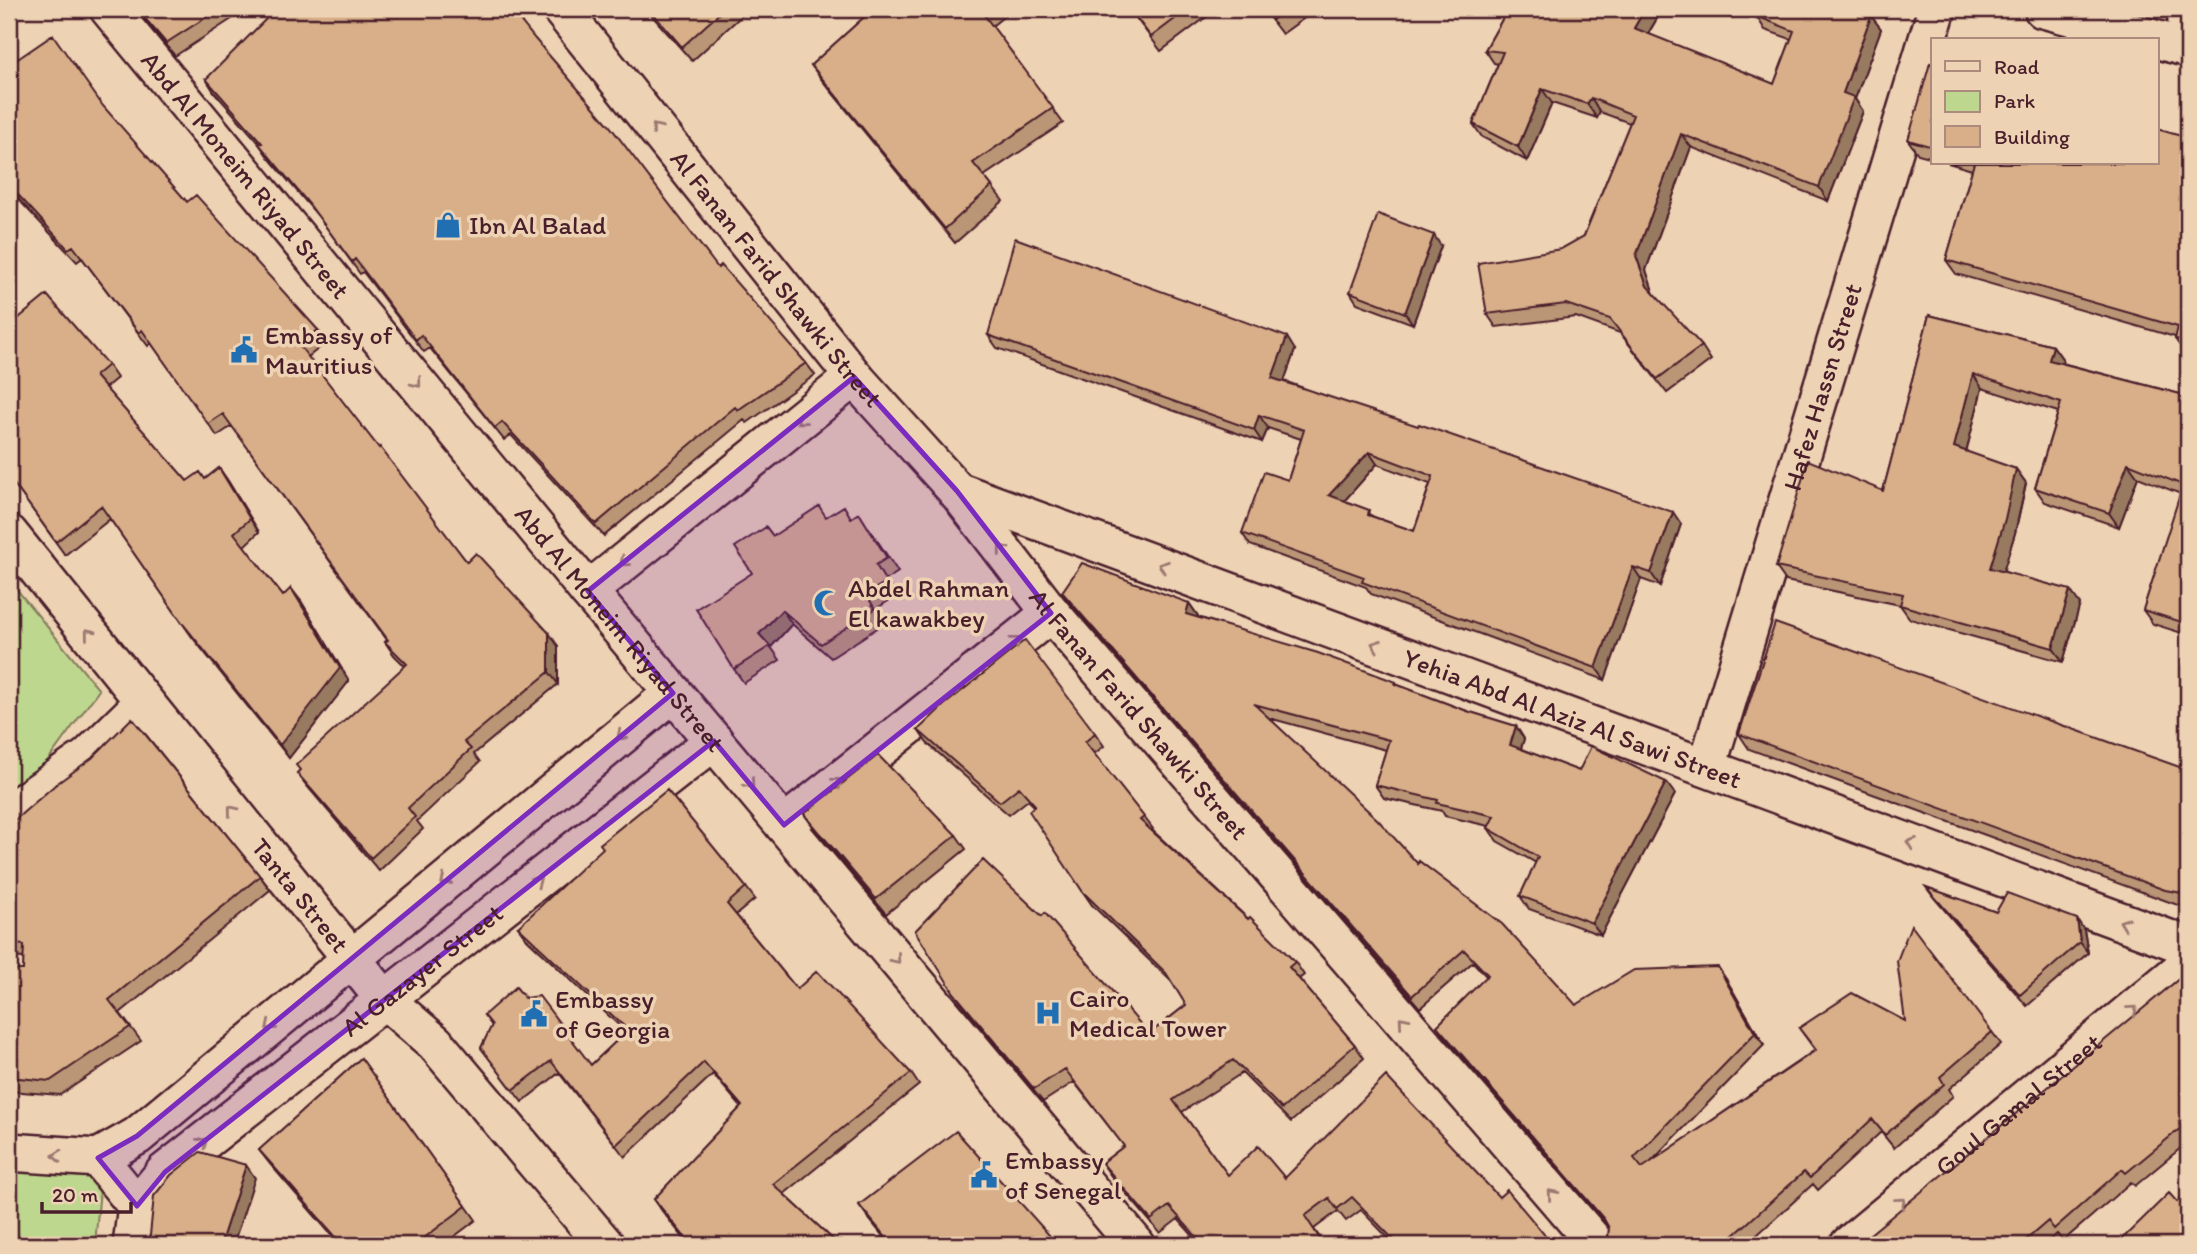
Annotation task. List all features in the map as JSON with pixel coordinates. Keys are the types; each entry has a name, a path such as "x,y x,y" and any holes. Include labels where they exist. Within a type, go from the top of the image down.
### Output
{"street":[{"name":"Abd Al Moneim Riyad Street","path":"109,9 588,591 1136,1245"},
{"name":"Al Fanan Farid Shawki Street","path":"561,9 854,377 957,491 1051,614 1597,1245"},
{"name":"Hafez Hassn Street","path":"1707,767 1937,9"},
{"path":"2043,9 2151,38"},
{"path":"2158,40 2188,48 2187,9"},
{"path":"588,591 854,377"},
{"name":"Yehia Abd Al Aziz Al Sawi Street","path":"957,491 2188,946"},
{"name":"Tanta Street","path":"9,534 385,1000 435,1043 605,1245"},
{"path":"784,825 1051,614"},
{"name":"Al Gazayer Street","path":"98,1158 137,1136 673,693"},
{"path":"9,810 88,757 144,702"},
{"name":"Al Gazayer Street","path":"137,1206 165,1172 714,741"},
{"name":"Goul Gamal Street","path":"1849,1245 2188,964"},
{"path":"9,1153 98,1158 137,1206 132,1245"}],"highlighted area":[{"path":"854,377 957,491 1051,613 784,825 714,741 165,1172 137,1206 98,1158 137,1136 673,693 588,591"}],"green space":[{"path":"9,580 99,690 19,800 9,798"},
{"path":"9,1171 101,1177 95,1245 9,1245"}],"building":[{"path":"137,9 219,9 166,43"},
{"path":"276,9 511,9 609,125 718,268 721,265 806,363 738,410 735,407 596,524 502,422 495,428 421,335 416,340 355,259 352,262 309,204 259,144 262,143 206,79"},
{"path":"649,9 724,9 682,47"},
{"path":"873,9 986,9 982,12 1053,108 973,163 992,186 945,229 811,65"},
{"path":"1130,9 1188,9 1151,37"},
{"path":"1264,9 1287,9 1272,20"},
{"path":"1508,9 1645,9 1634,28 1774,84 1794,31 1756,16 1759,9 1854,9 1871,16 1843,93 1854,97 1819,187 1681,134 1636,256 1647,286 1702,346 1657,379 1610,319 1566,304 1487,314 1478,263 1561,249 1584,236 1633,115 1591,98 1587,104 1542,89 1518,147 1473,124 1503,52 1485,50"},
{"path":"53,35 103,106 187,202 196,195 318,330 299,345 467,562 476,553 549,633 549,672 464,742 471,749 408,808 415,817 371,858 297,773 300,770 296,765 407,664 385,642 388,640 223,414 208,424 142,330 139,333 73,246 68,249 9,185 9,65"},
{"path":"1930,63 1931,146 1908,140"},
{"path":"2158,129 2188,138 2188,342 2175,339 2178,327 1946,260 1974,164 2158,164"},
{"path":"1378,214 1434,235 1405,313 1350,292"},
{"path":"1015,238 1287,337 1272,378 1418,426 1419,424 1673,512 1651,573 1633,567 1596,668 1362,582 1364,577 1242,533 1264,472 1288,480 1304,430 1259,415 1254,430 988,335","holes":["1369,452 1433,476 1414,531 1368,515 1369,510 1329,495"]},
{"path":"47,295 108,365 95,376 187,481 200,472 205,479 219,468 250,519 234,533 283,596 291,588 340,668 280,745 183,624 101,506 56,542 9,477 9,326"},
{"path":"1929,315 2053,346 2049,360 2188,396 2188,624 2143,610 2183,485 2128,463 2109,513 2035,488 2061,403 1973,374 1954,447 2016,469 1990,568 2070,590 2053,648 1900,605 1903,594 1776,567 1808,460 1883,491"},
{"path":"819,506 826,517 844,506 851,518 859,513 887,558 876,565 886,582 866,594 875,609 821,644 782,610 759,634 770,646 734,669 696,609 752,573 735,547 766,527 773,536"},
{"path":"1082,563 1189,603 1186,614 1318,653 1467,711 1516,726 1510,745 1579,771 1591,746 1666,782 1592,923 1520,896 1538,857 1488,828 1494,816 1375,785 1389,740 1254,704 1378,820 1418,864 1419,861 1502,924 1576,1005 1634,970 1718,967 1755,1033 1634,1158 1642,1168 1816,1050 1799,1028 1852,993 1905,1021 1897,961 1911,925 1992,1032 1940,1077 1944,1084 1885,1135 1872,1119 1810,1178 1804,1172 1732,1237 1738,1243 1736,1245 1613,1245 1608,1239 1609,1228 1604,1219 1437,1026 1488,975 1464,950 1412,996 1062,592"},
{"path":"1775,623 2188,770 2188,894 2165,890 1739,734"},
{"path":"1025,640 1095,733 1085,742 1144,817 1140,820 1248,919 1250,917 1295,962 1289,967 1355,1045 1282,1109 1233,1060 1173,1100 1228,1175 1258,1146 1285,1178 1386,1076 1499,1197 1507,1190 1553,1245 1399,1245 1352,1197 1337,1209 1329,1198 1305,1216 1324,1245 1204,1245 1169,1206 1151,1220 1102,1163 1124,1146 1065,1069 1034,1089 954,993 915,931 983,860 1042,916 1045,913 1149,1034 1186,1005 1166,973 1083,892 1029,811 1035,805 1019,787 1000,802 918,730 943,706"},
{"path":"132,718 260,876 109,1000 130,1027 50,1081 9,1077 9,970 23,970 24,945 9,943 9,825 55,785 92,758"},
{"path":"878,755 956,835 876,899 804,814"},
{"path":"667,790 746,887 727,904 797,989 817,971 911,1073 773,1184 839,1245 691,1245 654,1199 742,1106 704,1062 616,1145 551,1061 513,1090 481,1048 492,1025 484,1015 516,987 525,998 539,996 591,1065 628,1030 518,927 603,848 600,844"},
{"path":"1926,887 1996,912 2007,893 2077,919 2080,942 2020,995"},
{"path":"2180,978 2188,981 2188,1122 2126,1173 2122,1169 2054,1229 2048,1221 2020,1245 1857,1245"},
{"path":"361,1058 466,1206 415,1245 343,1245 259,1150"},
{"path":"956,1131 1058,1245 892,1245 859,1205"},
{"path":"200,1152 246,1165 220,1245 149,1245 154,1196 171,1175"},
{"path":"2188,1190 2188,1245 2116,1245 2169,1193 2177,1202"}],"place":[{"name":"Ibn Al Balad","path":"448,225"},
{"name":"Embassy of Mauritius","path":"244,350"},
{"name":"Abdel Rahman El kawakbey","path":"827,603"},
{"name":"Cairo Medical Tower","path":"1048,1013"},
{"name":"Embassy of Georgia","path":"534,1014"},
{"name":"Embassy of Senegal","path":"984,1175"}]}
